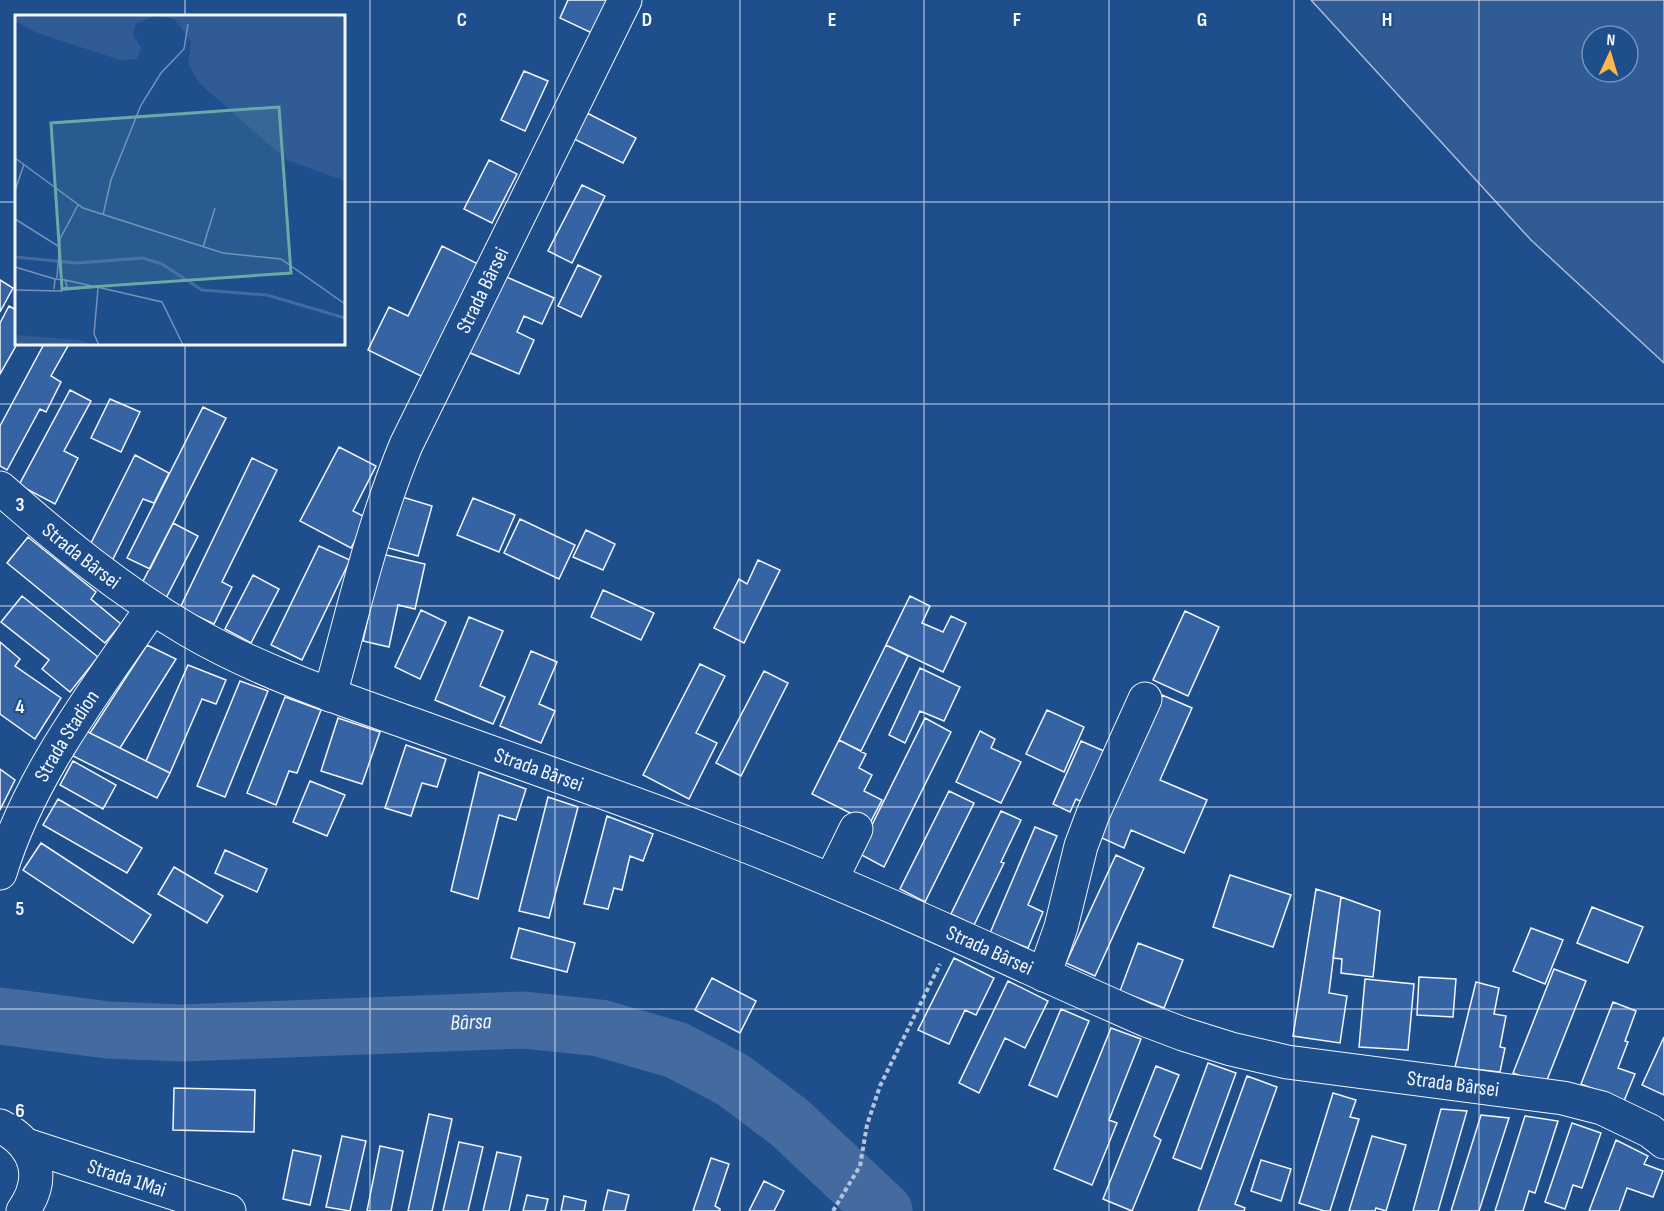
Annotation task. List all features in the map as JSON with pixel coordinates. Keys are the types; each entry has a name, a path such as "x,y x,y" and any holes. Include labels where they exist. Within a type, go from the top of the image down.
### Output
{"street":[{"name":"Strada Bârsei","path":"330,694 380,514 406,445 625,0"},
{"name":"Strada Bârsei","path":"0,488 91,564 152,608 246,660 330,694 706,830 831,880 1146,1020 1231,1049 1298,1063 1563,1098 1602,1108 1650,1131 1664,1142"},
{"name":"Strada Stadion","path":"0,873 7,849 28,801 53,754 152,608"},
{"path":"1044,975 1061,927 1081,846 1145,699"},
{"path":"831,880 856,829"},
{"name":"Strada 1Mai","path":"0,1126 14,1133 26,1145 229,1211"},
{"path":"23,1211 33,1195 36,1178 34,1161 26,1145"}],"path":[{"path":"834,1209 860,1166 867,1125 880,1086 955,934"}],"shaded area":[{"path":"1311,0 1664,0 1664,363 1531,240"}],"building":[{"path":"568,0 610,0 594,34 560,18"},
{"path":"524,71 548,81 525,131 501,120"},
{"path":"587,113 636,138 623,163 574,139"},
{"path":"489,160 517,174 492,223 464,209"},
{"path":"582,185 605,196 572,263 548,251"},
{"path":"442,246 478,264 423,377 368,350 389,307 408,316"},
{"path":"578,265 601,276 581,317 558,306"},
{"path":"502,275 554,298 542,324 524,316 517,332 534,340 519,374 468,352"},
{"path":"0,280 13,288 0,312"},
{"path":"9,306 15,309 16,345 0,374 0,323"},
{"path":"43,345 68,345 51,376 61,382 46,412 40,409 7,470 0,466 0,426"},
{"path":"70,390 91,401 64,451 78,458 55,504 19,485"},
{"path":"110,399 140,412 121,452 91,438"},
{"path":"203,407 226,418 150,569 127,558"},
{"path":"339,447 376,466 353,511 367,518 351,548 300,521"},
{"path":"135,455 169,473 154,503 143,499 110,565 86,553"},
{"path":"252,458 277,470 222,582 232,587 214,624 180,608"},
{"path":"399,496 432,506 418,556 385,547"},
{"path":"473,498 515,515 499,552 457,535"},
{"path":"520,519 575,545 559,579 504,553"},
{"path":"173,523 198,536 164,602 139,589"},
{"path":"586,530 615,544 603,570 573,557"},
{"path":"28,537 96,592 91,599 121,624 105,643 7,563"},
{"path":"319,546 350,560 302,660 271,645"},
{"path":"382,554 425,564 415,609 398,605 389,647 363,641"},
{"path":"758,560 780,570 744,643 714,628 739,579 747,584"},
{"path":"253,575 279,589 251,643 225,629"},
{"path":"603,590 654,613 641,640 591,617"},
{"path":"22,596 98,657 70,692 42,669 49,660 1,622"},
{"path":"910,596 930,606 922,623 943,632 951,616 966,623 943,672 886,645"},
{"path":"421,610 446,622 420,679 395,667"},
{"path":"1185,611 1219,627 1188,696 1153,680"},
{"path":"469,617 503,631 480,686 505,697 493,724 435,700"},
{"path":"0,642 20,659 15,666 61,698 35,739 0,714"},
{"path":"147,645 176,659 120,748 90,733"},
{"path":"886,645 908,656 861,751 839,740"},
{"path":"531,651 557,662 539,704 555,711 541,743 500,726"},
{"path":"700,664 725,676 696,733 717,743 689,799 643,775"},
{"path":"188,665 226,680 216,704 202,699 170,773 146,761"},
{"path":"920,668 960,687 944,721 920,711 905,743 889,735"},
{"path":"764,671 788,683 741,776 716,763"},
{"path":"240,681 268,691 225,797 197,786"},
{"path":"1162,695 1192,708 1160,780 1207,800 1184,853 1131,830 1124,848 1091,833 1130,767"},
{"path":"285,697 321,710 297,773 289,771 276,805 247,793"},
{"path":"1047,710 1084,727 1064,772 1026,754"},
{"path":"338,718 380,732 362,784 321,771"},
{"path":"925,718 951,732 884,867 858,853"},
{"path":"86,731 170,773 157,798 73,756"},
{"path":"980,731 995,739 991,748 1021,762 1001,803 956,782"},
{"path":"839,740 866,754 859,768 872,775 864,791 882,800 870,823 812,794"},
{"path":"1081,741 1113,755 1090,806 1076,799 1070,812 1053,804"},
{"path":"406,745 446,759 437,787 422,783 411,816 385,808"},
{"path":"73,761 116,785 103,809 60,785"},
{"path":"0,769 15,780 0,810"},
{"path":"479,772 526,789 516,820 499,815 478,899 451,891"},
{"path":"310,781 345,795 327,836 293,822"},
{"path":"949,791 974,803 925,902 900,889"},
{"path":"548,797 578,807 549,918 519,911"},
{"path":"58,799 142,848 127,873 43,825"},
{"path":"1001,811 1021,820 1001,862 1004,863 974,925 951,914"},
{"path":"607,816 653,834 643,861 630,856 622,890 614,888 608,909 584,904"},
{"path":"1035,827 1057,836 1028,905 1043,912 1028,948 990,933"},
{"path":"41,843 151,915 133,943 23,870"},
{"path":"225,850 267,869 257,892 215,873"},
{"path":"1116,855 1144,868 1095,976 1066,963"},
{"path":"174,867 223,896 207,923 158,894"},
{"path":"1230,875 1291,895 1273,947 1213,927"},
{"path":"1316,889 1341,897 1329,993 1347,996 1340,1043 1293,1036"},
{"path":"1341,897 1380,911 1373,977 1341,973 1342,959 1333,958"},
{"path":"1592,907 1643,927 1628,963 1577,943"},
{"path":"519,928 575,943 567,972 511,958"},
{"path":"1531,928 1563,940 1545,984 1513,971"},
{"path":"1138,943 1183,960 1164,1008 1120,991"},
{"path":"954,958 994,978 976,1015 965,1010 949,1044 918,1030"},
{"path":"1554,969 1586,981 1545,1085 1513,1073"},
{"path":"1419,977 1456,979 1453,1017 1417,1015"},
{"path":"712,978 756,1001 740,1033 695,1010"},
{"path":"1365,979 1414,984 1408,1050 1359,1047"},
{"path":"1008,981 1048,1001 1025,1048 1005,1038 979,1093 959,1083"},
{"path":"1476,982 1499,988 1494,1014 1506,1016 1500,1047 1505,1048 1500,1072 1455,1067"},
{"path":"1613,1002 1636,1011 1618,1068 1635,1074 1624,1101 1581,1084"},
{"path":"1061,1009 1089,1021 1057,1097 1029,1085"},
{"path":"1111,1028 1141,1039 1109,1120 1117,1123 1092,1185 1054,1169"},
{"path":"1664,1037 1664,1095 1642,1085"},
{"path":"1208,1063 1236,1073 1201,1169 1173,1158"},
{"path":"1156,1066 1179,1075 1154,1136 1161,1140 1132,1211 1103,1199"},
{"path":"1247,1076 1277,1087 1235,1204 1245,1208 1244,1211 1198,1211"},
{"path":"174,1088 255,1090 254,1132 173,1130"},
{"path":"1333,1093 1356,1100 1350,1117 1359,1119 1330,1211 1324,1211 1299,1203"},
{"path":"1441,1109 1467,1111 1438,1211 1413,1211"},
{"path":"429,1114 452,1119 432,1211 408,1211"},
{"path":"1481,1115 1509,1118 1479,1211 1451,1211"},
{"path":"1525,1116 1558,1121 1535,1193 1529,1191 1523,1211 1495,1211"},
{"path":"1572,1123 1601,1133 1582,1188 1573,1185 1565,1209 1545,1202"},
{"path":"342,1136 366,1141 350,1211 326,1207"},
{"path":"1372,1136 1406,1145 1386,1211 1376,1208 1375,1211 1349,1211"},
{"path":"1616,1140 1648,1156 1644,1164 1663,1171 1653,1197 1627,1188 1619,1211 1589,1211"},
{"path":"459,1142 483,1147 468,1211 443,1211"},
{"path":"380,1146 403,1151 391,1211 367,1211"},
{"path":"293,1150 321,1156 310,1205 283,1199"},
{"path":"497,1152 521,1157 509,1211 483,1211"},
{"path":"711,1158 729,1164 715,1206 720,1211 693,1211"},
{"path":"1261,1160 1291,1169 1281,1201 1251,1191"},
{"path":"764,1181 784,1191 774,1211 749,1211"},
{"path":"608,1190 629,1195 625,1211 603,1211"},
{"path":"527,1195 548,1199 545,1211 523,1211"},
{"path":"564,1196 586,1201 584,1211 561,1211"}],"waterway":[{"name":"Bârsa","path":"0,1016 108,1030 181,1033 523,1020 600,1028 676,1050 733,1080 789,1122 884,1211"}]}
